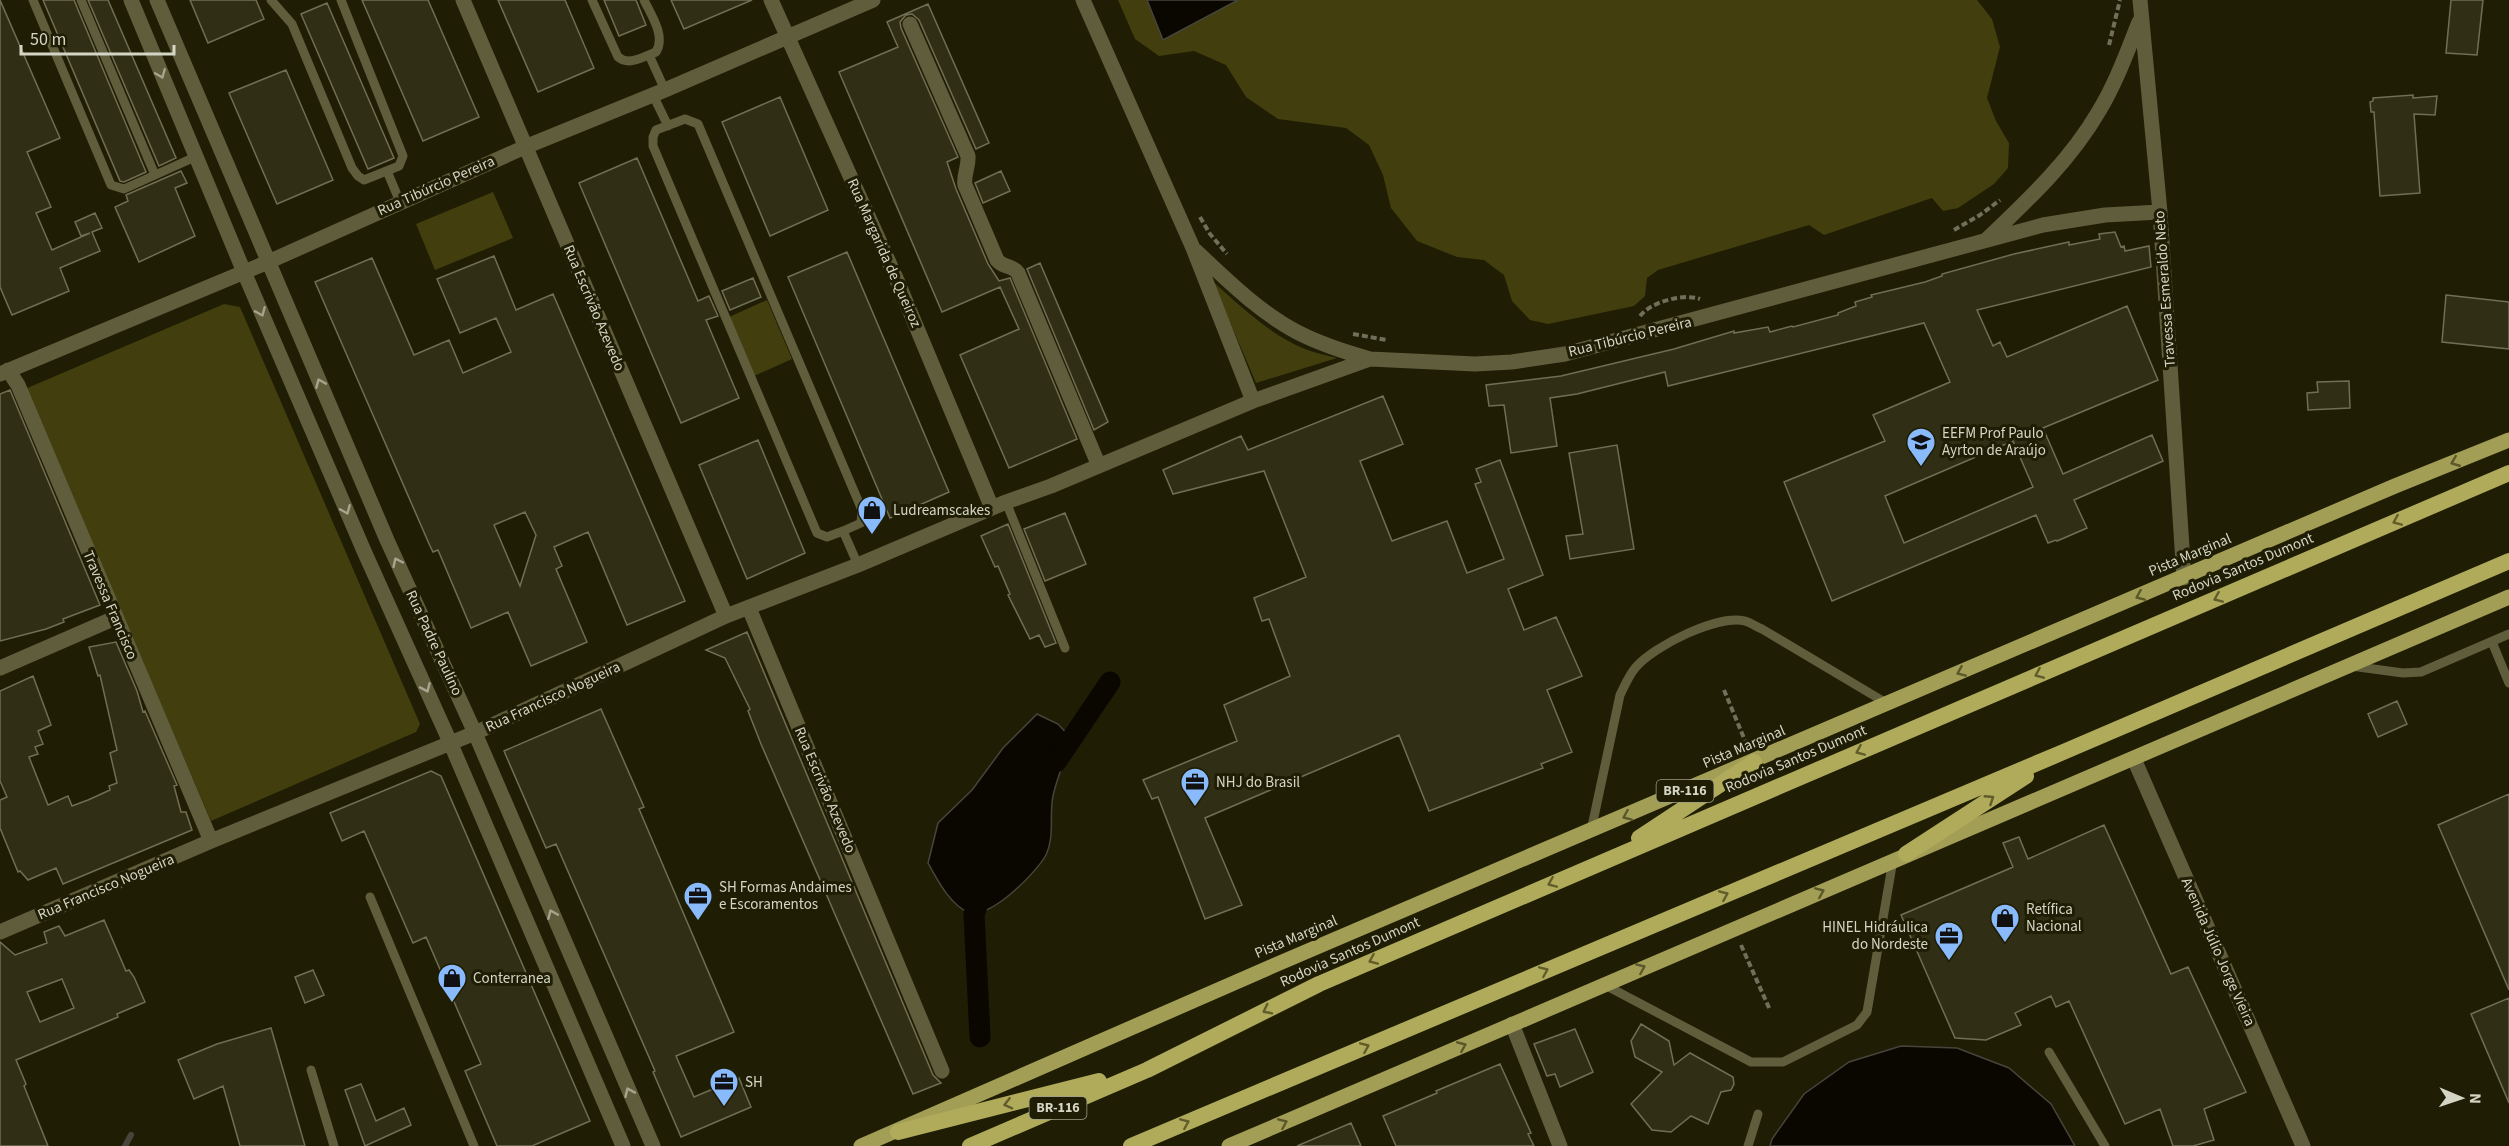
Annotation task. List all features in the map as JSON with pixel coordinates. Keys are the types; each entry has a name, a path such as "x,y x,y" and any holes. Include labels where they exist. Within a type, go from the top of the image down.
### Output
{"highway":[{"name":"Rodovia Santos Dumont","path":"970,1146 1147,1070 1319,984 2509,473"},
{"path":"1131,1146 2509,561"},
{"path":"1900,857 2061,753"},
{"path":"1605,860 1754,762"},
{"path":"898,1132 1147,1070"}],"main road":[{"name":"Pista Marginal","path":"861,1146 898,1132 1275,965 2395,486 2509,440"},
{"path":"1229,1146 2509,597"}],"street":[{"name":"Rua Padre Paulino","path":"131,0 331,475 450,742 623,1146"},
{"name":"Rua Padre Paulino","path":"157,0 354,464 475,732 653,1146"},
{"name":"Rua Escrivão Azevedo","path":"463,0 726,616"},
{"name":"Rua Margarida de Queiroz","path":"771,0 999,505"},
{"name":"Rua Tibúrcio Pereira","path":"4,372 268,262 400,201 873,0"},
{"path":"1083,0 1193,248 1253,401"},
{"name":"Travessa Esmeraldo Neto","path":"2140,0 2160,212 2184,578"},
{"path":"1982,243 2034,195 2078,144 2114,83 2140,19"},
{"path":"910,24 968,156 965,186 997,260 1001,265 1016,269 1103,464"},
{"path":"194,154 216,140"},
{"name":"Rua Tibúrcio Pereira","path":"1103,464 1253,401 1370,359 1475,364 1512,362 1564,354 2043,225 2105,215 2160,212"},
{"path":"1193,248 1233,286 1296,332 1370,359"},
{"name":"Travessa Francisco","path":"4,372 18,385 211,841"},
{"path":"331,475 354,464"},
{"name":"Rua Francisco Nogueira","path":"0,932 211,841 475,732 726,616 858,565 1103,464"},
{"path":"364,551 387,540"},
{"name":"Rua Escrivão Azevedo","path":"749,608 942,1071"},
{"path":"0,668 115,618"},
{"name":"Avenida Júlio Jorge Vieira","path":"2134,759 2303,1146"},
{"path":"1512,1024 1560,1146"}],"lane":[{"path":"33,0 111,185 124,189 194,154"},
{"path":"81,0 155,175"},
{"path":"271,0 292,24 352,168 364,180 399,166 402,156 341,0"},
{"path":"592,0 618,57 622,60 633,61 656,52 660,42 644,0"},
{"path":"649,55 668,126"},
{"path":"686,118 698,124 862,510 861,523 843,531 827,537 817,533 653,146 656,130 686,118"},
{"path":"387,171 400,201"},
{"path":"999,505 1065,648"},
{"path":"843,531 858,565"},
{"path":"1591,831 1620,695 1628,678 1637,665 1691,632 1720,622 1744,621 1762,629 1887,704"},
{"path":"2349,666 2403,673 2421,672 2509,634"},
{"path":"2492,642 2509,683"},
{"path":"1603,984 1751,1062 1784,1062 1857,1025 1867,1012 1900,857"},
{"path":"370,897 474,1146"},
{"path":"2049,1052 2104,1146"},
{"path":"311,1070 334,1146"},
{"path":"1748,1146 1758,1114"}],"path":[{"path":"2107,53 2120,0"},
{"path":"1946,234 1980,216 2003,197"},
{"path":"1196,208 1210,234 1230,256"},
{"path":"1635,323 1648,306 1691,296 1702,300"},
{"path":"1349,333 1392,342"},
{"path":"1724,690 1746,743"},
{"path":"1734,929 1770,1010"}],"shaded area":[{"path":"1118,0 1147,0 1163,40 1238,0 1977,0 1992,19 2000,47 1987,98 1996,121 2009,143 2008,168 1994,184 1958,208 1943,211 1932,198 1824,235 1809,225 1658,270 1647,278 1645,296 1634,306 1548,324 1530,320 1512,301 1504,275 1484,260 1457,257 1417,241 1391,208 1383,175 1369,145 1346,128 1278,119 1246,97 1226,65 1194,51 1159,56 1135,39"},
{"path":"1147,0 1238,0 1163,40"},
{"path":"493,192 513,238 435,270 416,224"},
{"path":"1213,282 1256,319 1280,336 1305,349 1337,358 1256,383"},
{"path":"767,300 792,359 754,376 729,317"},
{"path":"224,304 240,307 420,724 416,732 211,821 25,389"},
{"path":"1037,714 1058,724 1072,739 1053,796 1049,848 1033,873 1012,893 988,909 977,913 968,912 961,909 950,898 928,863 938,823 972,790 1003,748"},
{"path":"1901,1046 1957,1048 2009,1068 2051,1104 2075,1146 1770,1146 1772,1139 1804,1094 1849,1062"}],"building":[{"path":"0,0 60,138 27,152 51,207 36,213 52,250 90,233 81,236 75,222 95,213 102,228 92,232 100,251 60,268 69,291 12,315 0,287"},
{"path":"43,0 74,0 146,172 124,182 120,181"},
{"path":"88,0 108,0 176,158 159,166"},
{"path":"190,0 256,0 264,19 208,43"},
{"path":"362,0 428,0 479,117 423,141"},
{"path":"498,0 565,0 594,68 538,92"},
{"path":"604,0 636,0 646,25 619,36"},
{"path":"671,0 752,0 684,29"},
{"path":"2451,0 2483,0 2477,55 2446,53"},
{"path":"327,3 394,158 368,169 301,14"},
{"path":"928,4 989,143 976,149 919,20 912,14 906,15 900,22 901,28 958,157 947,162 956,189 988,264 999,281 1010,278 1077,439 1009,468 960,355 1019,329 1000,287 942,312 839,72 898,47 887,22"},
{"path":"286,70 333,180 277,204 229,93"},
{"path":"2413,95 2413,98 2437,96 2435,115 2414,114 2420,193 2380,196 2374,112 2371,112 2370,102 2373,98"},
{"path":"780,97 828,210 770,236 722,122"},
{"path":"637,158 698,301 709,296 718,316 706,320 739,398 681,423 579,183"},
{"path":"181,171 187,183 175,188 195,236 139,262 115,207 128,201 126,195"},
{"path":"1001,171 1010,191 983,203 975,183"},
{"path":"2115,232 2125,251 2149,246 2151,267 1977,310 1993,346 2000,342 2007,357 2127,306 2158,380 2043,428 2063,474 2152,435 2163,461 2074,500 2087,528 2057,541 2048,543 2036,515 1832,601 1784,482 1885,441 1873,415 1950,382 1924,323 1668,386 1665,372 1577,394 1550,398 1557,446 1511,453 1504,405 1489,406 1486,385 1561,376 1674,349 1734,331 1734,333 1768,327 1770,332 1793,327 1838,315 1856,306 1855,302 1872,297 1871,295 1925,282 1942,276 1942,274 2014,254 2069,242 2069,245 2100,239 2099,234","holes":["2013,441 2033,487 1904,543 1885,496"]},
{"path":"847,252 949,492 890,518 788,277"},
{"path":"494,256 516,310 553,294 685,601 627,625 588,532 554,547 562,566 556,569 587,642 531,666 508,612 471,628 438,550 433,552 430,546 315,282 372,258 414,355 449,340 463,373 511,352 496,318 460,333 437,279","holes":["525,512 536,535 520,586 494,525"]},
{"path":"1040,263 1108,422 1094,430 1027,269"},
{"path":"753,278 761,297 730,310 722,291"},
{"path":"2446,295 2509,302 2509,349 2442,342"},
{"path":"2349,381 2350,408 2308,410 2307,393 2318,392 2317,382"},
{"path":"10,390 100,605 63,619 64,622 46,629 0,641 0,394"},
{"path":"1383,396 1403,444 1360,461 1392,541 1447,521 1467,573 1504,559 1475,484 1481,482 1476,469 1500,460 1543,575 1508,589 1524,630 1556,617 1582,676 1547,690 1572,752 1541,764 1543,768 1429,811 1399,735 1205,818 1242,905 1205,919 1158,797 1152,799 1143,780 1237,741 1224,705 1290,676 1269,619 1262,621 1254,598 1306,577 1264,471 1173,494 1163,470 1241,436 1248,450"},
{"path":"758,440 805,553 747,579 699,465"},
{"path":"1617,445 1634,549 1570,559 1566,536 1583,534 1569,453"},
{"path":"1065,513 1086,564 1045,581 1024,529"},
{"path":"1008,524 1056,643 1045,647 1039,635 1030,639 1008,595 1010,594 998,566 995,567 981,536"},
{"path":"747,632 933,1075 941,1083 913,1094 761,744 748,711 750,709 725,658 706,650"},
{"path":"116,642 137,691 143,712 145,711 177,785 174,786 181,812 186,812 192,830 63,884 56,868 28,880 20,871 18,872 0,828 0,800 7,797 0,781 0,691 33,676 51,725 38,731 43,744 35,747 38,754 29,757 48,805 68,796 72,806 88,800 110,790 109,786 117,783 110,753 117,750 100,675 98,676 89,647"},
{"path":"2397,701 2407,724 2378,737 2368,714"},
{"path":"601,709 644,807 639,809 734,1032 676,1056 694,1097 739,1078 751,1107 681,1137 653,1072 655,1071 556,844 546,848 504,751"},
{"path":"431,771 441,776 590,1121 532,1146 497,1146 465,1071 481,1064 426,937 413,943 364,831 342,841 330,813"},
{"path":"2509,794 2509,990 2438,825"},
{"path":"2104,825 2171,974 2188,967 2246,1092 2204,1109 2214,1140 2193,1146 2173,1146 2160,1109 2125,1124 2069,1001 2056,1007 2051,996 2015,1013 2021,1025 1986,1040 1955,1038 1901,915 2013,867 2003,843 2019,837 2028,859"},
{"path":"104,920 126,971 129,970 134,977 145,1002 117,1014 118,1017 16,1060 48,1146 0,1146 0,942 15,955 47,943 44,932 59,926 65,936","holes":["62,979 74,1008 40,1022 27,992"]},
{"path":"313,970 324,995 305,1003 295,977"},
{"path":"2509,998 2509,1103 2471,1014"},
{"path":"1641,1024 1669,1041 1674,1065 1690,1053 1733,1077 1734,1084 1731,1090 1721,1092 1708,1124 1691,1116 1671,1132 1652,1130 1631,1104 1662,1072 1635,1057 1631,1041"},
{"path":"271,1028 305,1146 240,1146 223,1086 194,1099 178,1060 217,1044"},
{"path":"1575,1029 1593,1072 1560,1087 1555,1074 1547,1076 1534,1044"},
{"path":"1500,1064 1531,1133 1528,1134 1534,1146 1396,1146 1383,1116"},
{"path":"361,1084 376,1121 404,1108 411,1125 365,1146 345,1090"},
{"path":"1351,1123 1361,1146 1297,1146"}],"waterway":[{"path":"1056,762 1110,682"},
{"path":"980,1037 974,914 984,887"},
{"path":"125,1146 131,1135"}],"place":[{"name":"EEFM Prof Paulo Ayrton de Araújo","path":"1921,468"},
{"name":"Ludreamscakes","path":"872,536"},
{"name":"NHJ do Brasil","path":"1195,808"},
{"name":"SH Formas Andaimes e Escoramentos","path":"698,922"},
{"name":"Retífica Nacional","path":"2005,944"},
{"name":"HINEL Hidráulica do Nordeste","path":"1949,962"},
{"name":"Conterranea","path":"452,1004"},
{"name":"SH","path":"724,1108"}]}
